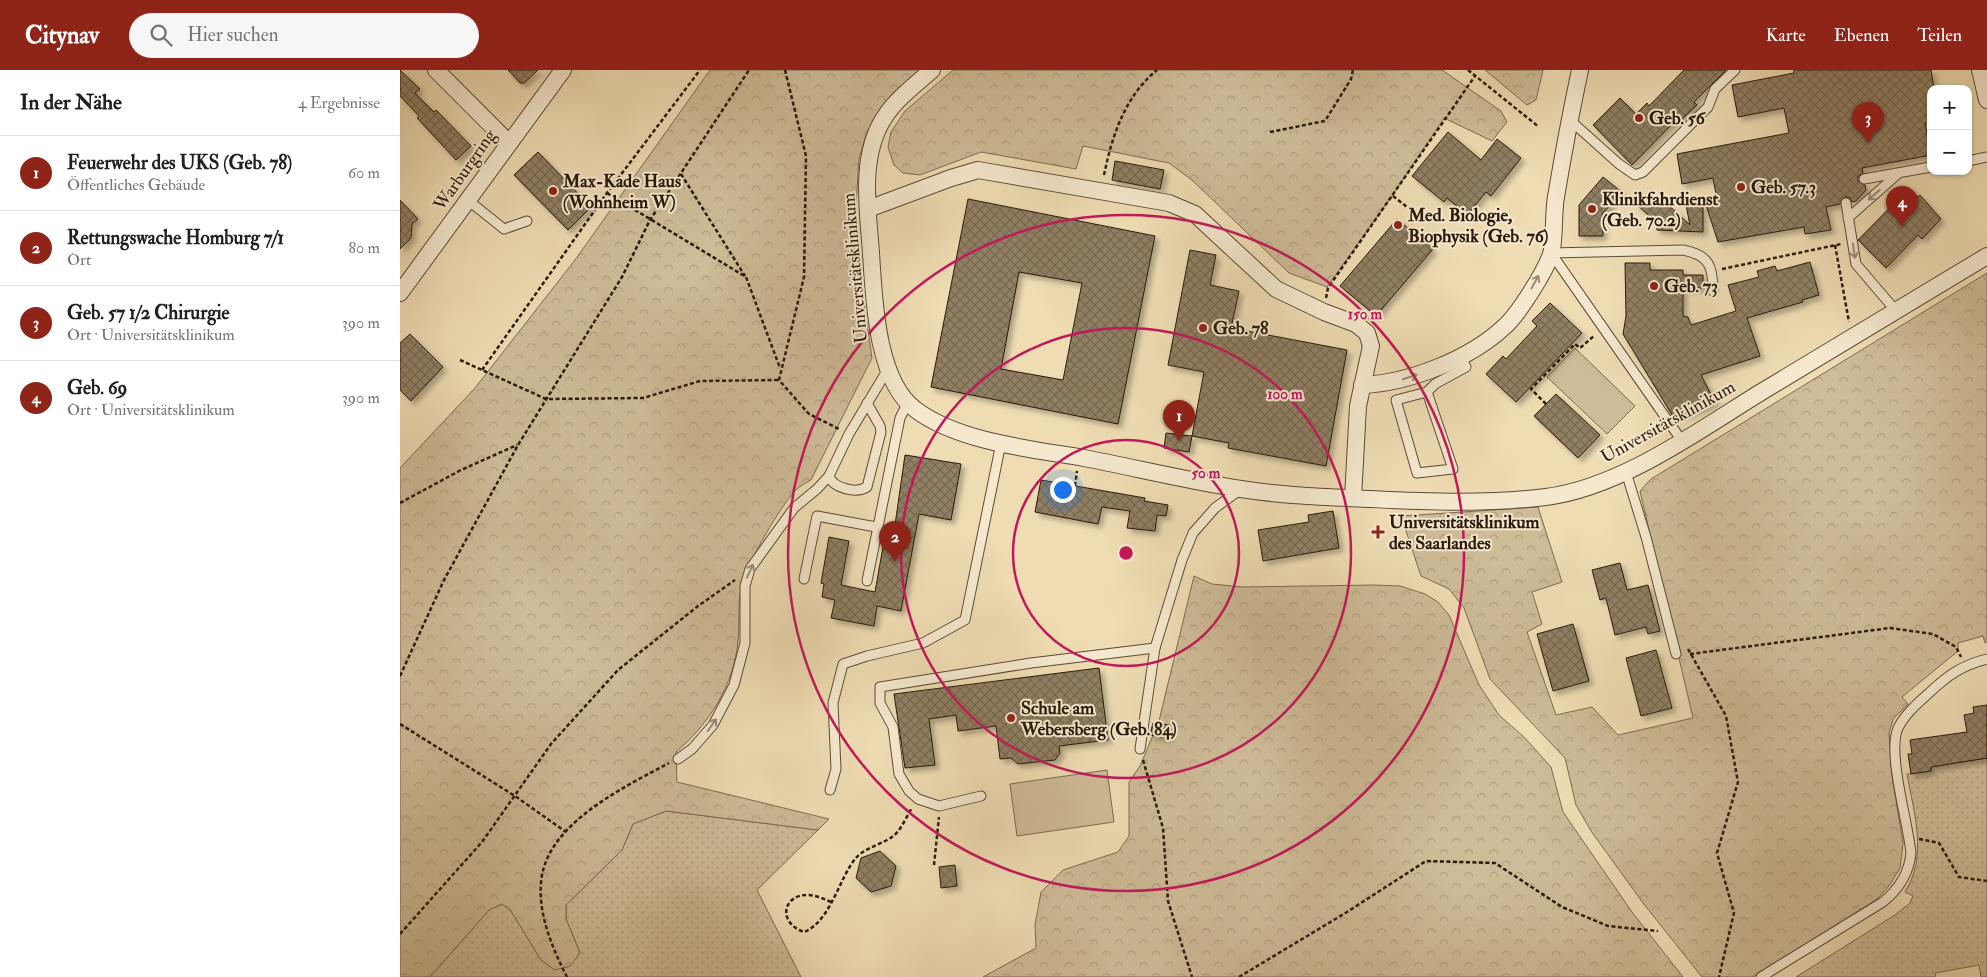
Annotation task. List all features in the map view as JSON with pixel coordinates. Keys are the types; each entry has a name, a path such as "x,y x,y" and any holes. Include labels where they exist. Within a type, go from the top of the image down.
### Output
{"street":[{"path":"436,70 509,143"},
{"name":"Warburgring","path":"400,293 563,70"},
{"name":"Universitätsklinikum","path":"932,70 899,99 884,117 875,135 868,172 868,209 874,292 884,374 916,411 955,430 1001,444 1241,489 1296,496 1418,501 1550,497 1626,472 1682,441 1987,256"},
{"path":"1362,385 1388,384 1461,357 1505,327 1528,296 1552,253 1556,197 1580,70"},
{"path":"1980,70 1987,100"},
{"path":"868,209 950,178 978,170 1169,203 1195,214 1276,289 1324,312 1356,324 1367,333 1371,346 1358,406 1353,498"}],"lane":[{"path":"1571,121 1619,164 1636,175 1643,172 1708,107 1715,89 1735,70"},
{"path":"1972,160 1987,157"},
{"path":"1864,179 1927,168"},
{"path":"1848,218 1899,173"},
{"path":"469,201 504,229 527,221"},
{"path":"1846,203 1856,264 1896,311"},
{"path":"1552,253 1683,250 1694,252 1703,257 1711,266 1713,291"},
{"path":"1552,253 1682,441"},
{"path":"1427,392 1453,469 1417,473 1396,400 1427,392 1435,384 1466,367 1461,357"},
{"path":"678,759 692,749 713,725 734,685 745,643 744,586 750,569 794,508 817,489 828,476 849,434 884,374"},
{"path":"867,581 876,527 881,520 900,418 908,402"},
{"path":"828,476 836,485 857,490 867,487 881,432 880,426 867,403"},
{"path":"830,790 836,769 833,703 843,664 866,656 923,643 965,620 1001,444"},
{"path":"1626,472 1646,537 1676,654"},
{"path":"1140,749 1155,648 1182,560 1193,533 1216,508 1241,489"},
{"path":"804,579 817,516 876,527"},
{"path":"981,796 939,806 918,799 904,784 899,774 893,727 880,703 880,687 1031,663 1155,648"},
{"path":"1762,977 1890,896 1898,888 1908,869 1910,842 1899,775 1896,736 1899,726 1910,711 1949,673 1964,665 1987,659"}],"path":[{"path":"482,370 607,193 700,70"},
{"path":"400,676 444,580 518,445 622,278 650,220 749,70"},
{"path":"779,380 804,278 806,156 785,70"},
{"path":"1100,191 1111,143 1120,121 1134,95 1158,70"},
{"path":"1270,132 1325,121 1351,79 1353,70"},
{"path":"1468,70 1539,128"},
{"path":"1328,288 1475,76"},
{"path":"681,174 746,278 781,370"},
{"path":"607,193 746,278"},
{"path":"1393,196 1412,211"},
{"path":"1712,272 1852,241"},
{"path":"1835,245 1852,338"},
{"path":"1546,404 1531,389 1575,344 1580,348 1603,327"},
{"path":"460,360 546,399 643,398 700,381 779,380"},
{"path":"779,380 808,414 849,434"},
{"path":"400,502 461,470 518,445"},
{"path":"400,934 482,842 551,744 618,670 698,606 750,569"},
{"path":"1690,654 1865,630 1904,628 1933,634 1952,643 1956,647 1964,665"},
{"path":"1687,646 1726,716 1738,782 1718,853 1734,913 1719,977"},
{"path":"400,724 515,796 566,832"},
{"path":"1140,749 1163,828 1168,901 1192,977"},
{"path":"568,977 549,937 544,913 542,886 544,867 566,832 595,807 616,792 678,759"},
{"path":"831,902 816,896 803,895 787,906 786,917 792,927 804,932 814,927 831,902 855,860 864,851 893,836 918,799"},
{"path":"934,865 940,823 939,806"},
{"path":"1910,842 1920,839 1934,840 1942,847 1959,877 1987,881"},
{"path":"1239,977 1348,912 1426,861 1496,863 1562,907 1608,926 1658,931"}],"green space":[{"path":"710,70 921,70 874,119 866,135 859,159 856,207 858,260 872,358 811,480 798,488 781,509 745,574 740,591 739,634 736,657 731,673 718,702 709,716 676,752 677,782 829,819 818,830 666,811 633,824 622,850 566,905 566,919 580,953 570,966 555,970 541,960 511,911 502,904 489,910 430,977 400,977 400,468 475,388 575,260"},
{"path":"953,70 1442,70 1501,111 1507,122 1492,141 1444,118 1392,196 1327,287 1289,273 1192,180 1169,163 1083,146 1076,169 981,152 920,175 903,173 894,165 888,147 891,132 905,111"},
{"path":"1485,70 1543,70 1536,100 1527,105"},
{"path":"1987,273 1987,642 1985,643 1983,636 1958,643 1958,651 1902,697 1908,704 1893,719 1889,733 1892,776 1903,843 1900,868 1889,886 1876,900 1753,977 1702,977 1643,903 1591,831 1576,805 1565,758 1490,679 1464,608 1449,589 1421,576 1401,516 1538,507 1562,582 1532,592 1542,624 1527,632 1556,715 1592,707 1618,735 1693,718 1640,491 1651,479"},
{"path":"1575,348 1635,406 1607,434 1547,377"},
{"path":"1194,576 1212,584 1242,587 1400,586 1425,594 1438,602 1449,615 1479,685 1499,715 1525,738 1551,767 1563,812 1632,912 1683,977 983,977 1036,948 1035,925 1041,892 1063,870 1118,852 1129,836 1129,782 1140,766 1159,721"},
{"path":"1987,758 1987,977 1981,977 1979,965 1935,973 1936,977 1796,977 1895,915 1910,903 1913,896 1905,892 1912,878 1918,849 1916,819 1907,774 1931,771 1931,767"},
{"path":"1107,770 1114,822 1017,836 1010,784"},
{"path":"666,811 818,830 757,890 801,977 430,977 489,910 502,904 511,911 541,960 580,953 566,919 566,905 622,850 633,824"}],"building":[{"path":"400,70 420,89 415,93 434,112 436,110 471,146 456,160 417,118 419,116 400,96"},
{"path":"508,70 538,70 524,83 520,83"},
{"name":"Geb. 56","path":"1684,70 1726,70 1694,102 1697,105 1682,119 1680,116 1632,165 1593,125 1620,98 1636,114 1647,103 1649,106"},
{"path":"1794,70 1931,70 1933,85 1927,85 1927,123 1925,123 1927,156 1862,168 1863,173 1858,176 1858,181 1865,185 1866,190 1856,201 1852,202 1849,197 1845,197 1840,204 1826,207 1831,230 1805,234 1804,227 1718,242 1706,205 1718,205 1713,178 1682,184 1677,154 1789,133 1784,108 1738,117 1732,85 1794,73"},
{"path":"1448,132 1481,160 1497,139 1521,158 1491,196 1486,192 1467,215 1447,198 1444,202 1412,176"},
{"name":"Max-Kade Haus (Wohnheim W)","path":"538,152 591,207 568,230 514,175"},
{"path":"1115,161 1164,170 1160,189 1112,180"},
{"name":"Klinikfahrdienst (Geb. 70.2)","path":"1603,177 1624,194 1613,196 1614,201 1602,214 1603,236 1579,236 1579,205"},
{"path":"1909,188 1918,197 1920,195 1941,219 1922,239 1918,235 1886,268 1858,240"},
{"path":"968,199 1155,236 1118,424 931,387","holes":["1019,272 1082,283 1063,380 1001,369"]},
{"path":"400,200 418,219 412,224 411,238 400,249"},
{"path":"1635,203 1667,204 1690,225 1686,205 1703,205 1703,232 1657,230 1657,223"},
{"name":"Med. Biologie, Biophysik (Geb. 76)","path":"1397,219 1433,249 1376,316 1340,286"},
{"path":"1190,250 1216,255 1210,285 1239,291 1231,328 1347,350 1326,466 1228,448 1229,443 1192,436 1204,372 1168,365"},
{"path":"1810,262 1819,295 1802,300 1803,302 1747,318 1760,356 1701,375 1715,402 1687,414 1672,415 1623,334 1626,316 1625,263 1650,263 1650,270 1683,270 1683,275 1703,275 1703,288 1683,288 1683,316 1688,317 1691,325 1736,311 1728,285 1759,277 1757,271 1775,266 1777,271"},
{"path":"1550,303 1582,333 1516,402 1486,374 1503,356 1506,359 1537,326 1532,321"},
{"path":"410,334 443,367 411,401 400,390 400,343"},
{"path":"1556,394 1600,435 1578,458 1534,416"},
{"path":"1166,433 1192,436 1189,452 1164,448"},
{"path":"905,455 961,464 951,520 919,514 901,611 877,606 874,626 831,618 835,600 822,597 824,584 821,583 829,537 849,541 841,585 875,592 886,530 894,532"},
{"path":"1041,480 1145,498 1144,501 1168,505 1166,516 1157,515 1155,531 1127,528 1130,511 1102,507 1098,524 1035,512"},
{"path":"1333,511 1339,548 1263,561 1258,530 1309,522 1308,515"},
{"path":"1620,563 1627,590 1648,585 1660,631 1648,634 1646,627 1615,635 1606,598 1600,600 1592,570"},
{"path":"1573,624 1589,681 1553,691 1537,634"},
{"path":"1656,650 1672,708 1641,716 1626,658"},
{"name":"Schule am Webersberg (Geb. 84)","path":"1099,668 1108,740 1059,746 1060,753 1055,760 1018,764 1011,758 1000,759 996,726 958,731 956,715 929,719 935,765 905,768 894,694"},
{"path":"1987,705 1987,758 1931,767 1931,771 1911,774 1908,754 1912,754 1910,740 1967,732 1964,715 1974,713 1973,707"},
{"path":"1153,723 1170,725 1168,738 1150,735"},
{"path":"880,851 896,866 891,886 871,892 856,878 861,858"},
{"path":"955,865 957,886 941,888 939,867"}],"place":[{"name":"Geb. 56","path":"1639,118"},
{"name":"Geb. 57 1/2 Chirurgie","path":"1868,143"},
{"name":"Geb. 57.3","path":"1741,187"},
{"name":"Max-Kade Haus (Wohnheim W)","path":"553,191"},
{"name":"Klinikfahrdienst (Geb. 70.2)","path":"1592,209"},
{"name":"Med. Biologie, Biophysik (Geb. 76)","path":"1398,225"},
{"name":"Geb. 69","path":"1902,227"},
{"name":"Geb. 73","path":"1654,286"},
{"name":"Geb. 78","path":"1203,328"},
{"name":"Feuerwehr des UKS (Geb. 78)","path":"1179,441"},
{"name":"Universitätsklinikum des Saarlandes","path":"1378,532"},
{"name":"Rettungswache Homburg 7/1","path":"895,562"},
{"name":"Schule am Webersberg (Geb. 84)","path":"1011,718"}]}
